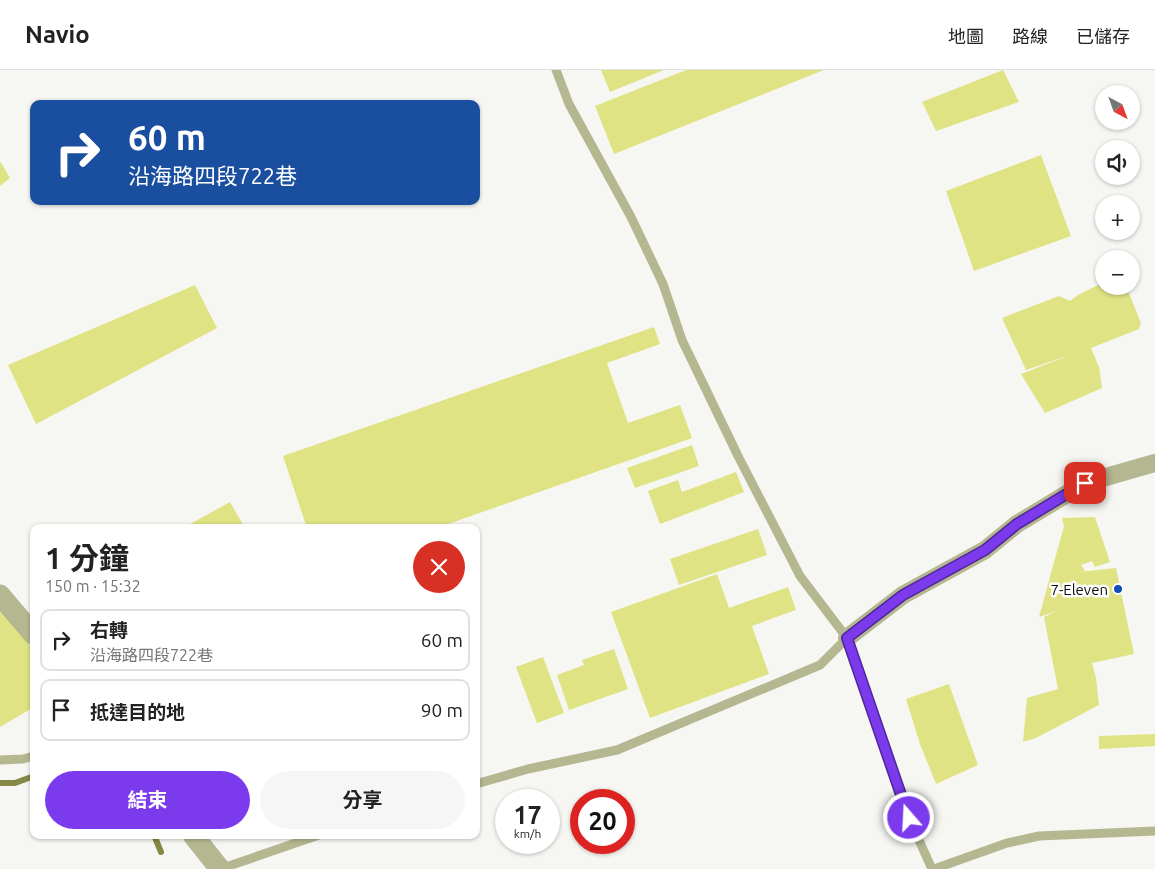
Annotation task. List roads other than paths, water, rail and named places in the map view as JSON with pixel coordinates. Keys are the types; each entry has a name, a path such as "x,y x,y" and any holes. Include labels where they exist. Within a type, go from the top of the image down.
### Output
{"street":[{"path":"847,638 903,595 985,550 1017,524 1085,483 1155,462"},
{"path":"0,595 30,630"},
{"path":"196,839 220,869"}],"lane":[{"path":"556,70 570,104 631,217 663,284 682,340 800,576 847,638 909,818 933,869 1007,843 1039,836 1155,831"},
{"path":"480,783 528,769 616,750 820,665 847,638"},
{"path":"0,760 30,757"},
{"path":"220,869 307,839"}],"waterway":[{"path":"0,783 15,783 30,777"},
{"path":"156,839 161,852"}],"place":[{"name":"7-Eleven","path":"1118,589"}]}
